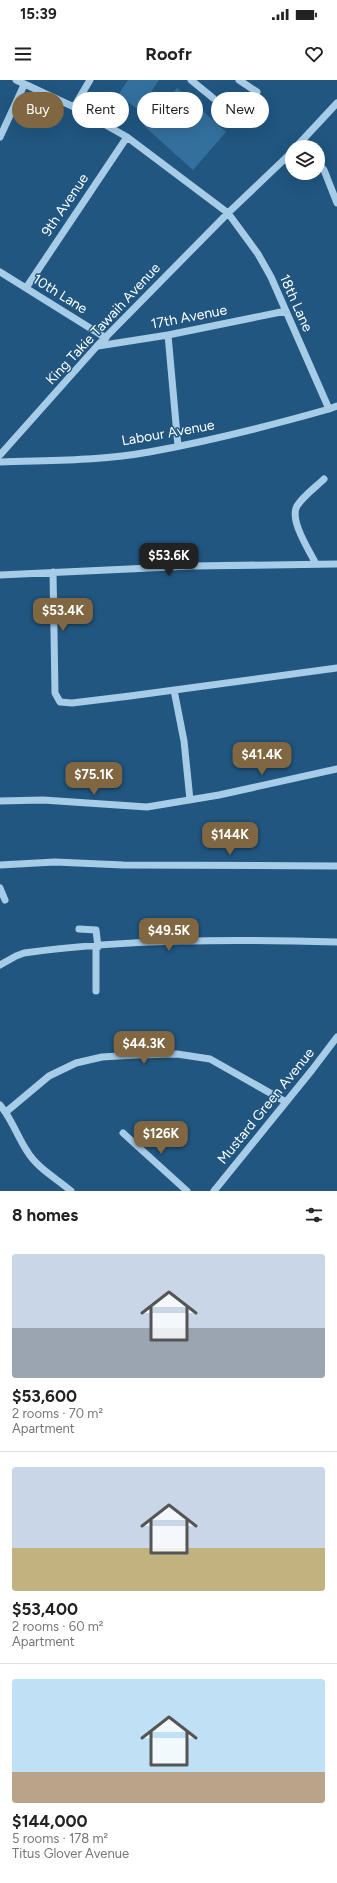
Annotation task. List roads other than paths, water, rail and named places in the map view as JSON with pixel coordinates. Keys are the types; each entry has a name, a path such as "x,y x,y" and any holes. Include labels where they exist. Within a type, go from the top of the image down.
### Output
{"street":[{"name":"18th Lane","path":"16,80 72,106"},
{"path":"83,92 90,80"},
{"path":"191,80 211,96"},
{"path":"239,80 257,92"},
{"path":"0,137 24,85"},
{"path":"303,140 337,103"},
{"name":"18th Lane","path":"110,128 127,138 228,213 258,254 271,277 329,410"},
{"name":"9th Avenue","path":"26,288 127,138"},
{"name":"King Takie Tawaih Avenue","path":"0,455 97,346 228,213 285,161"},
{"path":"325,173 337,203"},
{"name":"10th Lane","path":"0,272 106,338"},
{"name":"17th Avenue","path":"97,346 168,335 286,311"},
{"path":"168,335 178,446"},
{"name":"Labour Avenue","path":"0,462 68,460 136,454 240,434 329,410 337,406"},
{"path":"316,564 297,526 295,511 298,505 324,479"},
{"path":"0,575 193,566 261,566 276,563 337,564"},
{"path":"53,572 55,693 57,699 66,703 337,668"},
{"path":"174,690 184,742 190,800"},
{"path":"0,801 43,800 147,808 220,795 337,769"},
{"path":"0,865 55,862 123,865 337,866"},
{"path":"0,888 5,900"},
{"path":"79,929 96,930 96,991"},
{"path":"0,965 24,953 97,947 261,940 337,942"},
{"name":"Mustard Green Avenue","path":"214,1191 337,1037"},
{"path":"6,1112 49,1076 76,1063 102,1057 177,1054 210,1059 286,1102"},
{"path":"0,1105 6,1112 27,1152 35,1162 67,1190"},
{"path":"123,1133 187,1191"}]}
